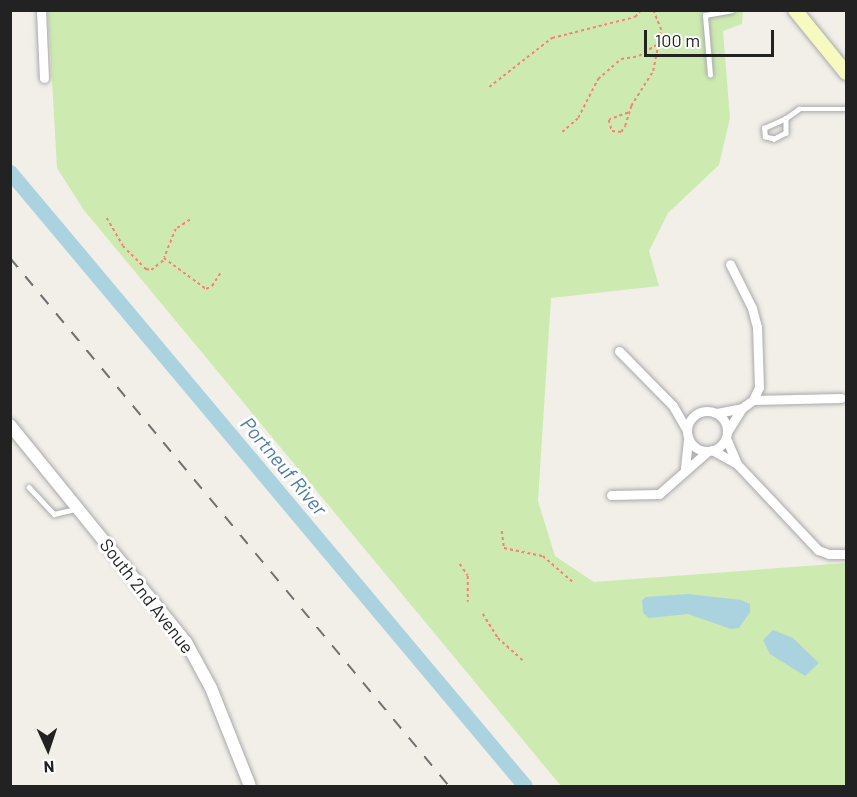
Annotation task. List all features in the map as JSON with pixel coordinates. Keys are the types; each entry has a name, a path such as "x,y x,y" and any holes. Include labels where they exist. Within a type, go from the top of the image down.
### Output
{"main road":[{"path":"795,10 846,73"}],"street":[{"path":"41,10 44,78"},
{"path":"673,406 699,413 717,413 742,408 753,400 759,387 757,327 752,308 730,264"},
{"path":"619,351 673,406 696,447 737,464 818,550 846,554"},
{"path":"753,400 841,398"},
{"path":"611,495 659,494 727,435 742,408"},
{"path":"685,470 691,419 699,413"},
{"path":"717,413 725,422 737,464"},
{"name":"South 2nd Avenue","path":"10,425 186,642 211,688 250,786"}],"lane":[{"path":"710,75 705,15 732,10"},
{"path":"786,118 786,133 774,139 765,137 764,128 786,118 798,109 846,109"},
{"path":"30,488 54,514 79,509"}],"path":[{"path":"489,87 552,38 635,17 641,10"},
{"path":"628,113 609,120 612,131 621,132 628,113 653,71 661,30 654,10"},
{"path":"562,132 578,118 598,79 621,59 639,56 657,45"},
{"path":"107,218 123,246 142,267 151,270 164,258 176,229 190,220"},
{"path":"164,258 206,289 212,286 220,273"},
{"path":"502,531 504,548 543,556 573,582"},
{"path":"460,564 468,576 468,602"},
{"path":"483,614 498,638 525,662"}],"green space":[{"path":"48,11 743,11 742,24 723,31 730,118 719,165 668,213 649,251 659,286 551,298 538,501 555,556 594,582 846,563 846,786 561,786 83,209 57,168"}],"water":[{"path":"688,594 741,600 750,604 750,612 739,628 731,629 688,614 649,618 643,613 642,600 646,597"},
{"path":"773,630 793,638 819,663 805,676 770,654 763,640"}],"waterway":[{"name":"Portneuf River","path":"10,172 525,786"}],"railway":[{"path":"10,258 449,786"}]}
